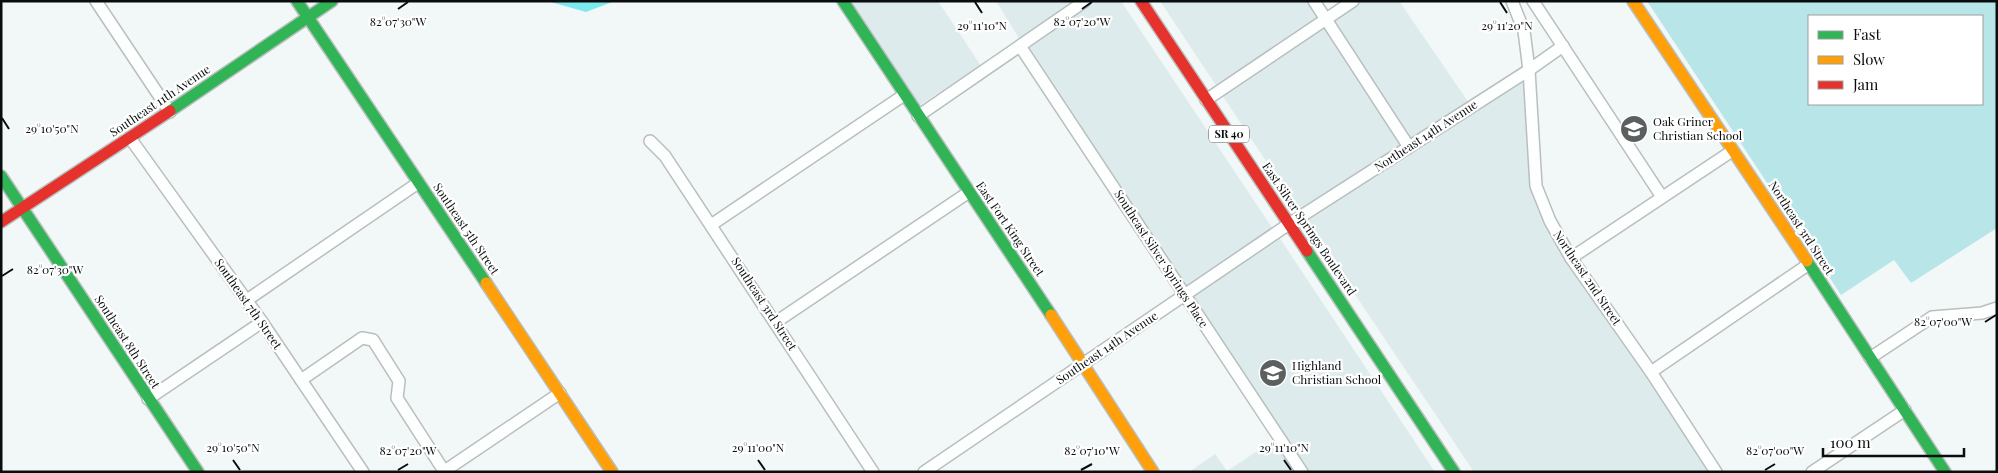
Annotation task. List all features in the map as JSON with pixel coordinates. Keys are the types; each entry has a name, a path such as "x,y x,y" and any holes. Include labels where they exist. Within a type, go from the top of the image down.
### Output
{"street":[{"path":"96,1 170,112"},
{"name":"Southeast 5th Street","path":"297,1 612,472"},
{"name":"Southeast 11th Avenue","path":"1,222 170,112 332,1"},
{"name":"East Fort King Street","path":"842,1 1153,472"},
{"path":"918,116 1085,1"},
{"name":"East Silver Springs Boulevard","path":"1141,1 1454,472"},
{"path":"1314,1 1409,147"},
{"path":"1206,100 1353,1"},
{"name":"Northeast 2nd Street","path":"1512,1 1524,31 1530,70 1536,186 1550,221 1571,258 1651,372 1716,472"},
{"path":"1533,1 1662,198"},
{"name":"Northeast 3rd Street","path":"1632,1 1768,202 1945,472"},
{"name":"Southeast Silver Springs Place","path":"1020,46 1302,472"},
{"name":"Northeast 14th Avenue","path":"1289,224 1530,70 1563,46"},
{"path":"711,225 904,95"},
{"name":"Southeast 7th Street","path":"130,138 247,300 363,472"},
{"name":"Southeast 3rd Street","path":"650,141 665,156 873,472"},
{"path":"1571,258 1732,151"},
{"name":"Southeast 8th Street","path":"1,176 198,472"},
{"path":"247,300 418,183"},
{"path":"776,322 969,192"},
{"name":"Southeast 14th Avenue","path":"924,472 1289,224"},
{"path":"1651,372 1809,264"},
{"path":"1870,358 1932,317 1982,313 1997,308"},
{"path":"148,399 262,322"},
{"path":"301,380 362,338 373,340 400,381 396,398 443,471 560,393"},
{"path":"1812,472 1905,410"}],"shaded area":[{"path":"849,1 938,1 981,66 918,106"},
{"path":"996,1 1076,1 1020,40"},
{"path":"1093,1 1121,1 1273,229 1186,288 1027,47"},
{"path":"1160,1 1308,1 1319,19 1217,87"},
{"path":"1362,1 1399,1 1469,103 1411,140 1334,21"},
{"path":"1647,1 1997,1 1997,228 1911,283 1894,260 1841,295"},
{"path":"1325,27 1401,146 1300,212 1222,95"},
{"path":"1525,79 1531,187 1545,224 1564,257 1646,375 1709,472 1474,472 1305,220"},
{"path":"1279,237 1435,472 1309,472 1191,296"},
{"path":"1263,423 1296,472 1189,472 1215,454 1227,471 1274,440"}],"water":[{"path":"547,1 615,1 586,12"}],"traffic: fast":[{"path":"297,1 486,283"},
{"path":"170,111 332,1"},
{"path":"843,1 1051,315"},
{"path":"1,176 198,472"},
{"path":"1307,251 1454,472"},
{"path":"1807,261 1945,472"}],"traffic: slow":[{"path":"1633,1 1807,261"},
{"path":"486,283 612,472"},
{"path":"1051,315 1153,472"}],"traffic: jam":[{"path":"1141,1 1307,251"},
{"path":"1,222 170,111"}],"place":[{"name":"Oak Griner Christian School","path":"1634,129"},
{"name":"Highland Christian School","path":"1273,373"}]}
